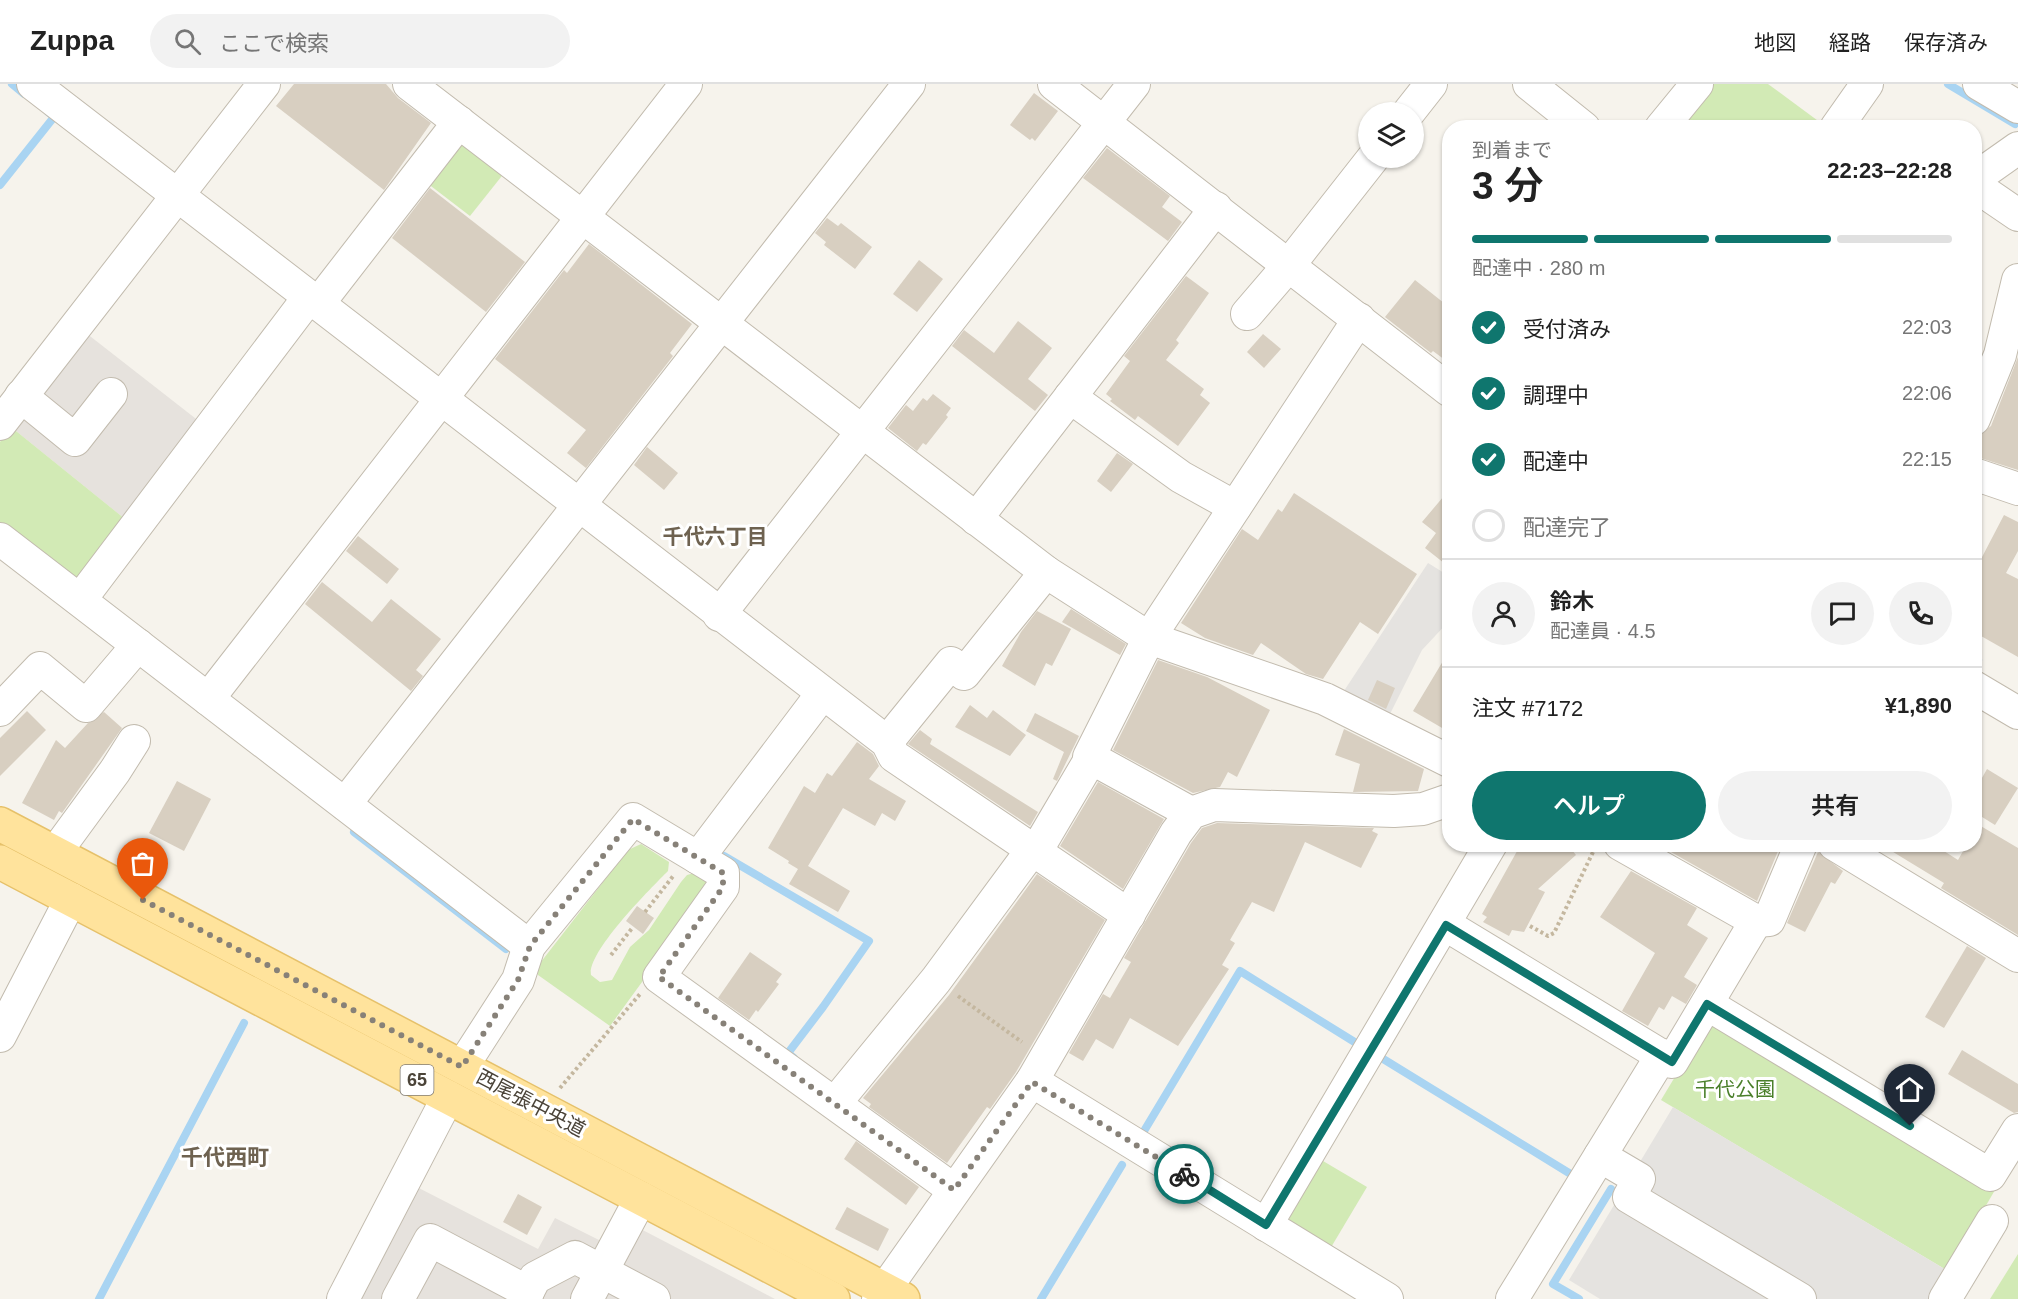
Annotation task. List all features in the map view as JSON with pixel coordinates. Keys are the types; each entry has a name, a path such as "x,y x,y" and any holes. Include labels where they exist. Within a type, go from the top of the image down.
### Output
{"main road":[{"name":"西尾張中央道","path":"0,824 547,1112 888,1296"},
{"name":"西尾張中央道","path":"0,862 833,1299"}],"street":[{"path":"33,84 887,742 894,756 1129,915"},
{"path":"0,424 264,84"},
{"path":"409,84 1046,572 1149,638 1325,699 1442,758"},
{"path":"208,699 686,84"},
{"path":"345,804 909,84"},
{"path":"1054,84 1442,383"},
{"path":"720,615 1134,84"},
{"path":"1417,102 1431,84"},
{"path":"1529,84 1574,120"},
{"path":"1668,120 1697,84"},
{"path":"1842,120 1867,84"},
{"path":"1979,84 2018,106"},
{"path":"80,600 314,301 459,122"},
{"path":"1982,173 2018,148"},
{"path":"1246,314 1289,265 1365,168"},
{"path":"1982,190 2018,215"},
{"path":"976,519 1216,208"},
{"path":"1982,380 2018,280"},
{"path":"836,1102 936,980 1033,852 1091,758 1089,757 1149,638 1359,319"},
{"path":"21,396 75,440 111,394"},
{"path":"1070,397 1181,477 1235,507"},
{"path":"1982,477 2018,489"},
{"path":"0,539 530,946"},
{"path":"887,742 951,663 964,674 1046,572"},
{"path":"0,710 40,668 86,706 138,645"},
{"path":"1982,692 2018,713"},
{"path":"694,856 822,694"},
{"path":"55,853 134,741"},
{"path":"1091,758 1191,813"},
{"path":"888,1296 954,1190 1038,1070 1176,833 1191,813 1214,805 1394,811 1423,809 1442,802"},
{"path":"462,1067 518,980 530,946 633,819 723,873 723,887 659,977 836,1102 954,1190"},
{"path":"1266,1225 1446,925 1487,852"},
{"path":"1657,854 1756,921 1769,920 1798,852"},
{"path":"1847,852 2018,956"},
{"path":"0,1036 71,899"},
{"path":"1446,925 1672,1062 1756,921"},
{"path":"1707,1004 1990,1175 2018,1130"},
{"path":"1512,1299 1662,1055"},
{"path":"1038,1070 1266,1225 1387,1299"},
{"path":"343,1299 448,1097"},
{"path":"1600,1156 1639,1179 1629,1197 1800,1299"},
{"path":"587,1299 640,1198"},
{"path":"1945,1299 1992,1221"},
{"path":"398,1299 429,1240 526,1295 535,1278 575,1257 654,1299"}],"path":[{"path":"1530,926 1548,936 1554,933 1593,852"},
{"path":"645,912 694,856"},
{"path":"611,956 633,927"},
{"path":"547,1112 561,1086 614,1028 645,988 659,977"},
{"path":"936,980 1038,1070"}],"shaded area":[{"path":"86,333 200,422 125,519 11,427"},
{"path":"1428,563 1442,572 1442,629 1422,650 1387,720 1340,697"},
{"path":"1673,1107 1948,1271 1931,1299 1600,1299 1569,1280"},
{"path":"411,1184 538,1249 555,1218 607,1244 576,1299 352,1299"},
{"path":"635,1226 775,1299 596,1299"}],"green space":[{"path":"1713,84 1768,84 1817,120 1684,120"},
{"path":"469,144 505,172 470,216 427,183 455,146"},
{"path":"11,427 125,519 79,579 65,579 0,527 0,442"},
{"path":"641,844 669,862 668,871 609,936 599,951 592,965 591,975 600,982 612,980 630,947 649,930 687,875 698,872 704,875 709,890 610,1026 538,975 537,967 628,850"},
{"name":"千代公園","path":"1720,1025 1995,1190 1948,1271 1661,1100 1705,1027"},
{"path":"1318,1158 1367,1187 1330,1249 1291,1225 1287,1209"},
{"path":"2018,1254 2018,1299 1990,1299"}],"building":[{"path":"294,84 386,84 398,98 431,123 384,190 276,106"},
{"path":"1034,93 1058,111 1035,141 1032,138 1030,140 1010,125"},
{"path":"1107,148 1170,196 1162,207 1182,222 1168,241 1083,178"},
{"path":"430,188 525,262 486,312 392,238"},
{"path":"827,218 838,226 841,223 872,247 855,269 824,245 826,242 815,233"},
{"path":"589,244 692,324 670,353 673,356 586,468 567,453 586,430 495,359 564,270 567,273"},
{"path":"919,260 943,279 917,312 893,294"},
{"path":"1186,276 1209,293 1176,340 1179,343 1166,360 1204,389 1200,395 1210,403 1178,446 1138,416 1135,420 1110,401 1112,399 1106,394 1130,361 1124,356"},
{"path":"1415,280 1442,301 1442,358 1433,351 1431,353 1385,317"},
{"path":"1018,321 1052,348 1028,379 1048,395 1035,411 952,346 964,330 994,353"},
{"path":"1263,334 1281,349 1264,368 1247,352"},
{"path":"2018,357 2018,470 1982,459 1982,433 1991,426"},
{"path":"933,394 951,408 946,415 948,417 926,445 923,443 917,451 888,428 906,405 913,411 923,398 927,401"},
{"path":"647,447 678,473 664,490 634,465"},
{"path":"1117,453 1133,464 1111,492 1097,481"},
{"path":"1294,493 1417,574 1378,634 1360,622 1323,679 1306,674 1261,643 1253,655 1205,638 1181,623 1242,529 1258,540 1278,509 1282,512"},
{"path":"1442,498 1442,561 1425,548 1436,533 1422,522"},
{"path":"2004,515 2018,522 2018,551 2006,573 2018,579 2018,657 1982,637 1982,557"},
{"path":"358,536 399,569 387,584 346,551"},
{"path":"322,582 372,622 391,599 441,639 416,670 423,676 411,691 305,604"},
{"path":"1071,609 1126,644 1120,655 1062,622"},
{"path":"1037,611 1071,629 1052,666 1046,663 1035,686 1002,666 1021,632"},
{"path":"1158,660 1207,677 1270,710 1237,777 1228,772 1220,787 1193,793 1113,750"},
{"path":"1442,663 1442,728 1413,711"},
{"path":"1377,680 1395,688 1386,709 1368,700"},
{"path":"970,705 987,718 993,710 1026,735 1010,756 955,727"},
{"path":"27,711 46,730 0,776 0,738"},
{"path":"104,712 122,728 62,813 59,811 54,820 22,803 56,740 65,748 88,723"},
{"path":"1035,713 1079,736 1057,781 1053,779 1064,752 1026,731"},
{"path":"1344,729 1424,769 1418,791 1353,792 1360,764 1335,755"},
{"path":"920,730 932,739 930,744 1038,812 1030,826 908,744"},
{"path":"857,742 873,754 879,766 869,779 906,801 895,821 882,813 875,826 843,808 808,866 850,891 838,912 789,884 798,869 768,848 804,786 815,793 827,773 832,776"},
{"path":"1987,769 2018,788 1995,825 1982,817 1982,778"},
{"path":"177,781 211,799 184,851 149,833"},
{"path":"1098,782 1164,819 1123,889 1060,846"},
{"path":"1217,823 1374,828 1372,831 1378,834 1361,868 1305,842 1274,912 1252,902 1230,940 1235,943 1222,965 1229,969 1178,1046 1130,1018 1113,1049 1096,1039 1083,1061 1069,1053 1103,994 1110,998 1131,962 1124,958 1191,843 1202,828"},
{"path":"1982,827 2018,848 2018,935 1941,888 1944,883 1893,852 1946,852 1958,860 1962,852 1982,852"},
{"path":"1517,852 1574,852 1576,855 1538,889 1545,892 1524,932 1512,930 1509,936 1483,922 1487,917 1482,914"},
{"path":"1671,852 1778,852 1757,901"},
{"path":"1818,852 1843,871 1835,884 1831,882 1805,932 1787,923"},
{"path":"1631,871 1697,908 1687,925 1708,938 1684,977 1697,985 1686,1004 1672,996 1664,1010 1659,1007 1648,1026 1622,1011 1655,953 1600,917"},
{"path":"1037,874 1105,920 1016,1072 990,1109 987,1107 947,1163 869,1107 871,1104 863,1098 949,995"},
{"path":"637,906 654,918 643,934 626,921"},
{"path":"1967,946 1986,958 1944,1028 1925,1017"},
{"path":"750,952 782,974 776,982 779,984 749,1020 718,998"},
{"path":"1962,1050 2018,1084 2018,1112 2014,1113 1948,1074"},
{"path":"856,1141 919,1187 906,1205 844,1159"},
{"path":"518,1194 542,1207 527,1235 503,1222"},
{"path":"847,1207 889,1229 878,1251 835,1229"}],"waterway":[{"path":"12,84 24,94"},
{"path":"1948,84 2015,124"},
{"path":"0,185 54,117 48,112"},
{"path":"354,832 506,949"},
{"path":"724,856 869,941 788,1053 794,1058"},
{"path":"1144,1131 1240,971 1361,1046"},
{"path":"99,1299 244,1023"},
{"path":"1380,1057 1569,1173"},
{"path":"1041,1299 1122,1165"},
{"path":"1579,1299 1553,1284 1611,1189"}],"way so far":[{"path":"143,900 462,1067 518,980 530,946 633,819 723,873 723,887 659,977 836,1102 954,1190 1032,1082 1184,1174"}],"district":[{"name":"千代六丁目","path":"715,536"},
{"name":"千代西町","path":"225,1157"}],"route":[{"path":"1184,1174 1266,1225 1446,925 1672,1062 1707,1004 1910,1126"}]}
